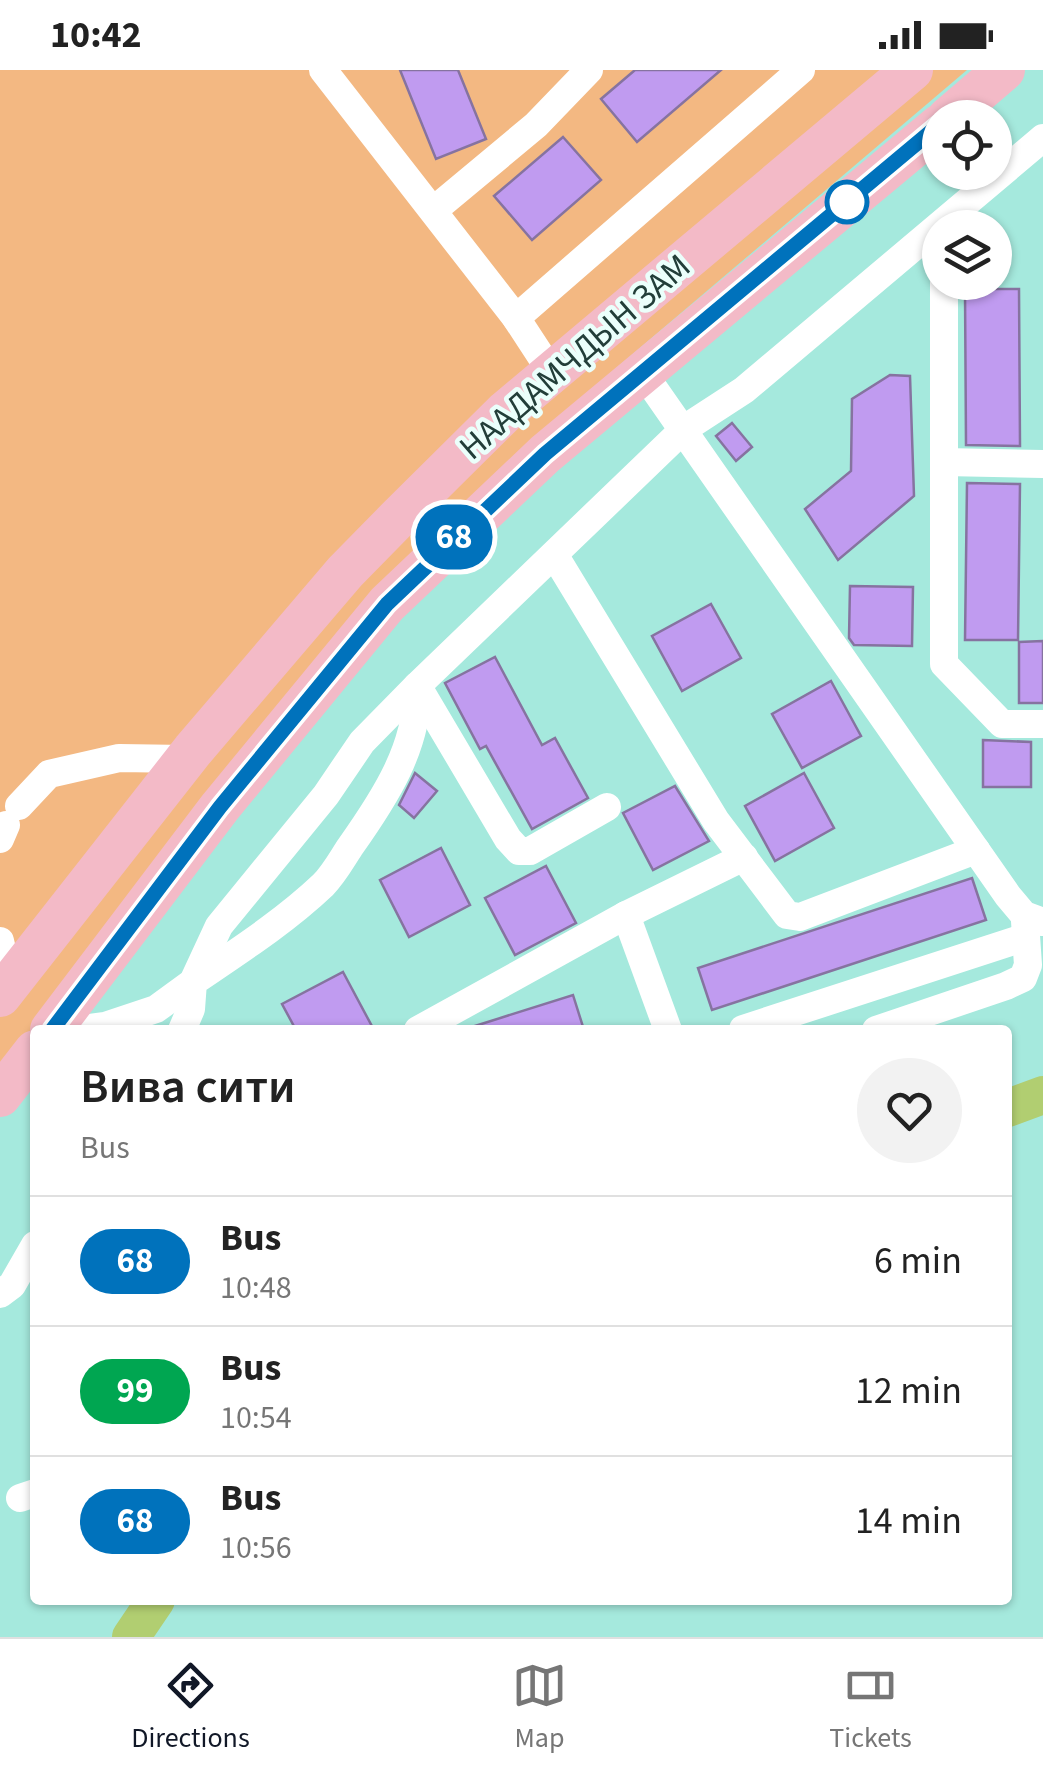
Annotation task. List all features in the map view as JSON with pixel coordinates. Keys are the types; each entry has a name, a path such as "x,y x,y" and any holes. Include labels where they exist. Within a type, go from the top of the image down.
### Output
{"highway":[{"name":"НААДАМЧДЫН ЗАМ","path":"5,990 186,758 345,572 506,411 912,70"},
{"path":"969,100 1004,70"},
{"name":"НААДАМЧДЫН ЗАМ","path":"56,1025 220,807 387,604 545,454 922,139"},
{"path":"0,1096 30,1057"}],"street":[{"path":"323,70 516,318 552,372"},
{"path":"434,210 536,125 589,70"},
{"path":"516,318 801,70"},
{"path":"184,1025 191,1009 193,982 219,926 326,795 362,742 684,429 744,390 1043,138"},
{"path":"910,250 922,260"},
{"path":"944,300 944,664 1002,724 1043,724"},
{"path":"643,372 1031,924 1028,964 1022,978 891,1025"},
{"path":"944,462 1043,464"},
{"path":"555,556 677,758 786,915 800,917 976,850"},
{"path":"417,686 518,850 530,850 607,806"},
{"path":"108,1025 156,1008 271,928 326,882 384,800 413,732 418,710 417,686"},
{"path":"8,823 50,774 119,758 186,758"},
{"path":"427,1025 626,915 744,857"},
{"path":"626,915 666,1025"},
{"path":"754,1025 1031,924"},
{"path":"0,942 5,990"},
{"path":"0,1294 12,1285 30,1254"}],"shaded area":[{"path":"0,70 967,70 932,100 922,100 922,108 555,420 254,734 35,1025 30,1025 30,1031 0,1071"}],"building":[{"path":"400,70 458,70 486,139 436,159"},
{"path":"635,70 721,70 637,142 601,99"},
{"path":"563,137 601,180 532,240 494,196"},
{"path":"1012,289 1019,289 1020,446 966,445 965,300 1012,300"},
{"path":"890,375 910,376 914,496 838,560 805,509 851,471 852,399"},
{"path":"732,423 752,447 736,461 716,436"},
{"path":"967,483 1020,484 1018,640 965,640"},
{"path":"850,586 913,587 912,646 854,645 849,638"},
{"path":"711,604 741,658 682,691 652,636"},
{"path":"1043,641 1043,703 1019,703 1019,642"},
{"path":"495,657 542,745 555,738 588,798 532,829 486,746 480,749 445,683"},
{"path":"831,681 861,736 802,768 772,714"},
{"path":"983,740 1031,742 1031,787 983,787"},
{"path":"415,773 437,791 414,818 399,805"},
{"path":"804,773 834,828 775,861 745,806"},
{"path":"675,786 709,841 653,870 623,813"},
{"path":"441,848 470,905 409,937 380,880"},
{"path":"546,866 576,923 515,955 485,898"},
{"path":"972,878 986,920 712,1010 698,968"},
{"path":"343,972 371,1025 293,1025 282,1004"},
{"path":"573,995 582,1025 478,1025"}],"waterway":[{"path":"1012,1107 1043,1095"},
{"path":"131,1637 153,1605"}],"bus line":[{"name":"68","path":"56,1025 220,807 387,604 545,454 922,139"}]}
